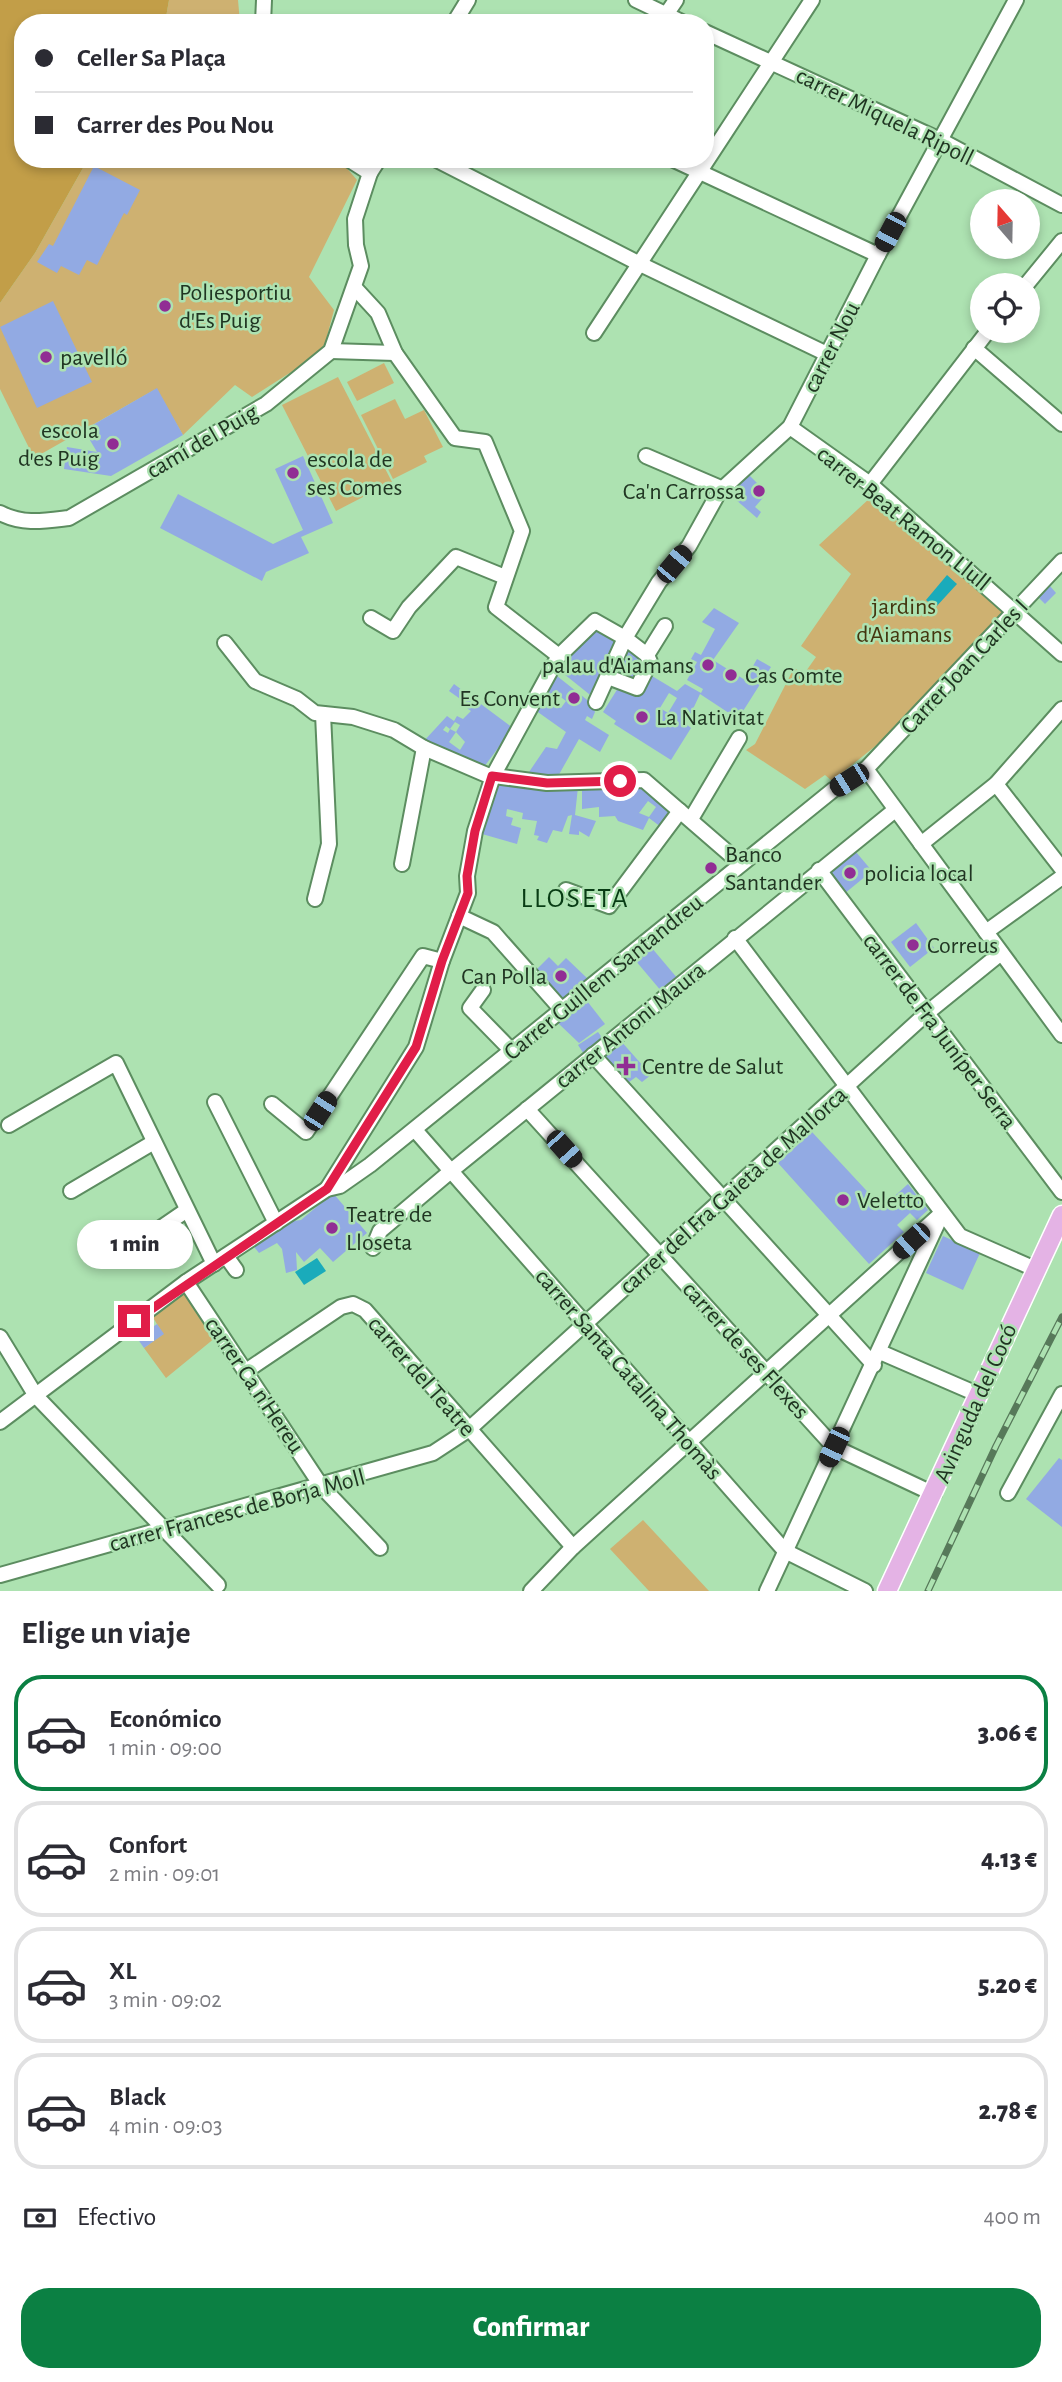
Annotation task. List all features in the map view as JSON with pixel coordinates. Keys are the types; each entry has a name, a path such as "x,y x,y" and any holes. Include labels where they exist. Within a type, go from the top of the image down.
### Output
{"main road":[{"name":"Avinguda del Cocó","path":"887,1591 1062,1215"}],"street":[{"path":"636,0 656,14"},
{"path":"714,149 812,0"},
{"name":"carrer Nou","path":"596,702 625,638 659,582 689,546 723,489 790,427 878,255 1016,0"},
{"name":"carrer Miquela Ripoll","path":"714,36 940,140 1062,205"},
{"path":"362,168 370,173"},
{"path":"373,168 355,219 356,245 361,266 331,351 395,354"},
{"path":"453,168 640,264 827,354"},
{"path":"691,168 878,255"},
{"path":"594,333 702,168"},
{"path":"1036,273 1062,241"},
{"path":"355,288 378,313 395,354 455,438 485,442 495,473 522,531 496,607 559,656"},
{"path":"870,484 978,343"},
{"path":"974,348 1062,424"},
{"name":"camí del Puig","path":"0,513 24,522 69,518 265,404 331,351"},
{"name":"carrer Beat Ramon Llull","path":"790,427 870,484 1062,654"},
{"path":"646,456 723,489"},
{"path":"371,618 393,631 408,607 456,557 505,578"},
{"name":"Carrer Joan Carles I","path":"866,769 1062,561"},
{"path":"333,1188 416,1047 442,961 468,893 467,876 475,831 492,776 559,656 595,621 625,638 647,655 650,662 637,688 608,677"},
{"path":"647,655 664,626"},
{"path":"225,643 255,681 297,699 315,713 354,717 384,727 424,748 492,776 547,783 645,780 741,864"},
{"path":"921,844 996,784 1062,709"},
{"path":"315,899 329,844 323,714"},
{"path":"566,890 608,906 685,815 740,738"},
{"path":"402,864 424,748"},
{"path":"866,769 1062,1035"},
{"name":"Carrer Guillem Santandreu","path":"0,1422 96,1347 186,1282 333,1188 415,1130 833,790 866,769"},
{"path":"996,784 1062,869"},
{"name":"carrer Antoni Maura","path":"373,1248 380,1231 451,1171 895,810"},
{"name":"carrer de Fra Juníper Serra","path":"819,870 1062,1192"},
{"path":"986,932 1062,877"},
{"path":"459,916 494,932 562,1010"},
{"path":"735,938 960,1236 1035,1269"},
{"name":"carrer del Fra Gaietà de Mallorca","path":"468,1430 927,1013 1001,953"},
{"path":"272,1104 306,1132 423,956 442,961"},
{"path":"483,990 470,1007 512,1051"},
{"path":"593,1055 829,1317 877,1358 978,1394"},
{"path":"9,1125 116,1063 187,1210 220,1260 236,1270"},
{"path":"215,1102 276,1223"},
{"name":"carrer de ses Flexes","path":"527,1109 834,1447 934,1494"},
{"name":"carrer Santa Catalina Thomàs","path":"415,1130 785,1550 865,1591"},
{"path":"71,1191 154,1142"},
{"path":"117,1258 187,1210"},
{"path":"531,1591 573,1547 942,1213"},
{"path":"767,1591 942,1213"},
{"name":"carrer Ca n'Hereu","path":"186,1282 322,1487 380,1548"},
{"name":"carrer del Teatre","path":"246,1371 341,1307 353,1304 365,1310 573,1547"},
{"path":"0,1337 36,1396 163,1531 218,1585"},
{"path":"1008,1493 1062,1394"},
{"name":"carrer Francesc de Borja Moll","path":"0,1575 322,1487 433,1453 468,1430"}],"green space":[{"path":"169,0 238,0 239,14 167,14"},
{"name":"Poliesportiu d'Es Puig","path":"83,168 347,168 357,180 309,277 334,310 325,344 310,360 252,397 235,385 183,435 156,389 34,458 0,389 0,303 35,253"},
{"path":"384,363 394,383 357,401 347,382"},
{"path":"338,377 392,482 336,511 282,405"},
{"path":"395,399 405,419 424,410 443,447 424,456 427,462 393,479 361,415"},
{"name":"jardins d'Aiamans","path":"870,498 1005,613 909,719 832,781 825,775 805,789 746,750 755,744 794,668 804,674 816,657 801,646 851,574 819,545"},
{"path":"186,1282 221,1333 166,1378 144,1348 163,1334 149,1311"},
{"path":"643,1520 709,1591 649,1591 610,1549"}],"shaded area":[{"path":"0,0 169,0 167,14 14,14 14,168 83,168 35,253 0,303"}],"water":[{"path":"947,575 957,584 935,608 926,600"},
{"path":"317,1258 326,1271 304,1285 295,1272"}],"building":[{"path":"93,168 140,190 127,215 124,213 97,265 87,260 79,275 61,266 57,273 37,262 49,244 53,246"},
{"name":"pavelló","path":"53,301 92,382 37,408 0,327"},
{"name":"escola d'es Puig","path":"157,388 183,435 111,476 64,469 67,447 97,452 84,430"},
{"path":"303,456 333,523 301,537 309,553 266,572 262,581 160,528 178,494 273,544 303,530 275,469"},
{"path":"746,472 767,493 755,507 761,512 757,518 728,493"},
{"path":"1050,586 1056,593 1045,604 1039,598"},
{"path":"714,608 739,623 713,660 745,680 757,659 771,667 738,719 700,694 686,724 691,728 671,760 614,724 616,721 603,712 620,685 640,695 652,676 677,691 685,684 701,693 703,689 687,680 697,662 691,659 695,652 701,655 715,629 702,622","holes":["669,693 677,698 668,713 660,708"]},
{"path":"600,631 621,642 594,698 559,670 573,647 592,632"},
{"path":"626,645 643,657 632,684 610,675"},
{"path":"557,676 591,703 595,712 592,719 587,716 585,720 609,735 600,752 579,739 557,778 527,775 546,747 557,749 566,732 535,710","holes":["558,695 566,701 561,708 553,702"]},
{"path":"454,684 513,728 481,771 423,742 447,716 454,721 457,716 463,719 471,711 464,706 466,703 449,691","holes":["455,722 460,725 456,732 450,729","456,732 465,742 460,750 449,742"]},
{"path":"497,782 578,787 575,815 596,821 589,837 579,831 579,835 569,834 572,815 568,816 562,832 553,830 547,843 537,840 539,836 534,835 537,821 522,819 523,813 507,809 506,816 513,818 511,825 521,828 517,844 482,834"},
{"path":"643,785 673,811 661,827 649,818 643,830 618,821 615,816 599,817 599,807 582,809 582,787","holes":["648,801 656,807 649,817 639,813"]},
{"name":"policia local","path":"856,852 872,871 844,894 828,875"},
{"name":"Correus","path":"916,923 934,948 910,967 891,942"},
{"path":"651,947 678,979 662,992 635,960"},
{"name":"Can Polla","path":"549,957 558,966 566,958 588,979 561,1001 534,972"},
{"path":"587,1001 605,1024 579,1043 558,1023"},
{"path":"598,1032 603,1039 584,1054 578,1045"},
{"name":"Centre de Salut","path":"620,1040 651,1075 642,1082 636,1077 625,1085 601,1056"},
{"name":"Veletto","path":"812,1132 878,1203 884,1198 888,1202 908,1184 928,1210 917,1220 910,1213 897,1225 904,1232 869,1264 778,1163"},
{"path":"333,1193 367,1233 333,1262 320,1248 304,1262 296,1252 297,1270 286,1273 282,1249 277,1243 259,1253 251,1243 285,1222 301,1220"},
{"path":"943,1236 980,1253 963,1290 926,1273"},
{"path":"157,1324 164,1334 144,1348 137,1338"},
{"path":"1059,1458 1062,1460 1062,1527 1026,1499"}],"railway":[{"path":"928,1591 996,1446 1062,1317"}],"place":[{"name":"Poliesportiu d'Es Puig","path":"165,306"},
{"name":"pavelló","path":"46,357"},
{"name":"escola d'es Puig","path":"113,444"},
{"name":"escola de ses Comes","path":"293,473"},
{"name":"Ca'n Carrossa","path":"759,491"},
{"name":"palau d'Aiamans","path":"708,665"},
{"name":"Cas Comte","path":"731,675"},
{"name":"Es Convent","path":"574,698"},
{"name":"La Nativitat","path":"642,717"},
{"name":"Banco Santander","path":"711,868"},
{"name":"policia local","path":"850,873"},
{"name":"Correus","path":"913,945"},
{"name":"Can Polla","path":"561,976"},
{"name":"Centre de Salut","path":"626,1066"},
{"name":"Veletto","path":"843,1200"},
{"name":"Teatre de Lloseta","path":"332,1228"}],"district":[{"name":"LLOSETA","path":"575,897"}],"route":[{"path":"134,1321 186,1282 327,1189 344,1165 416,1047 442,961 468,893 467,876 475,831 492,776 547,783 620,781"}]}
